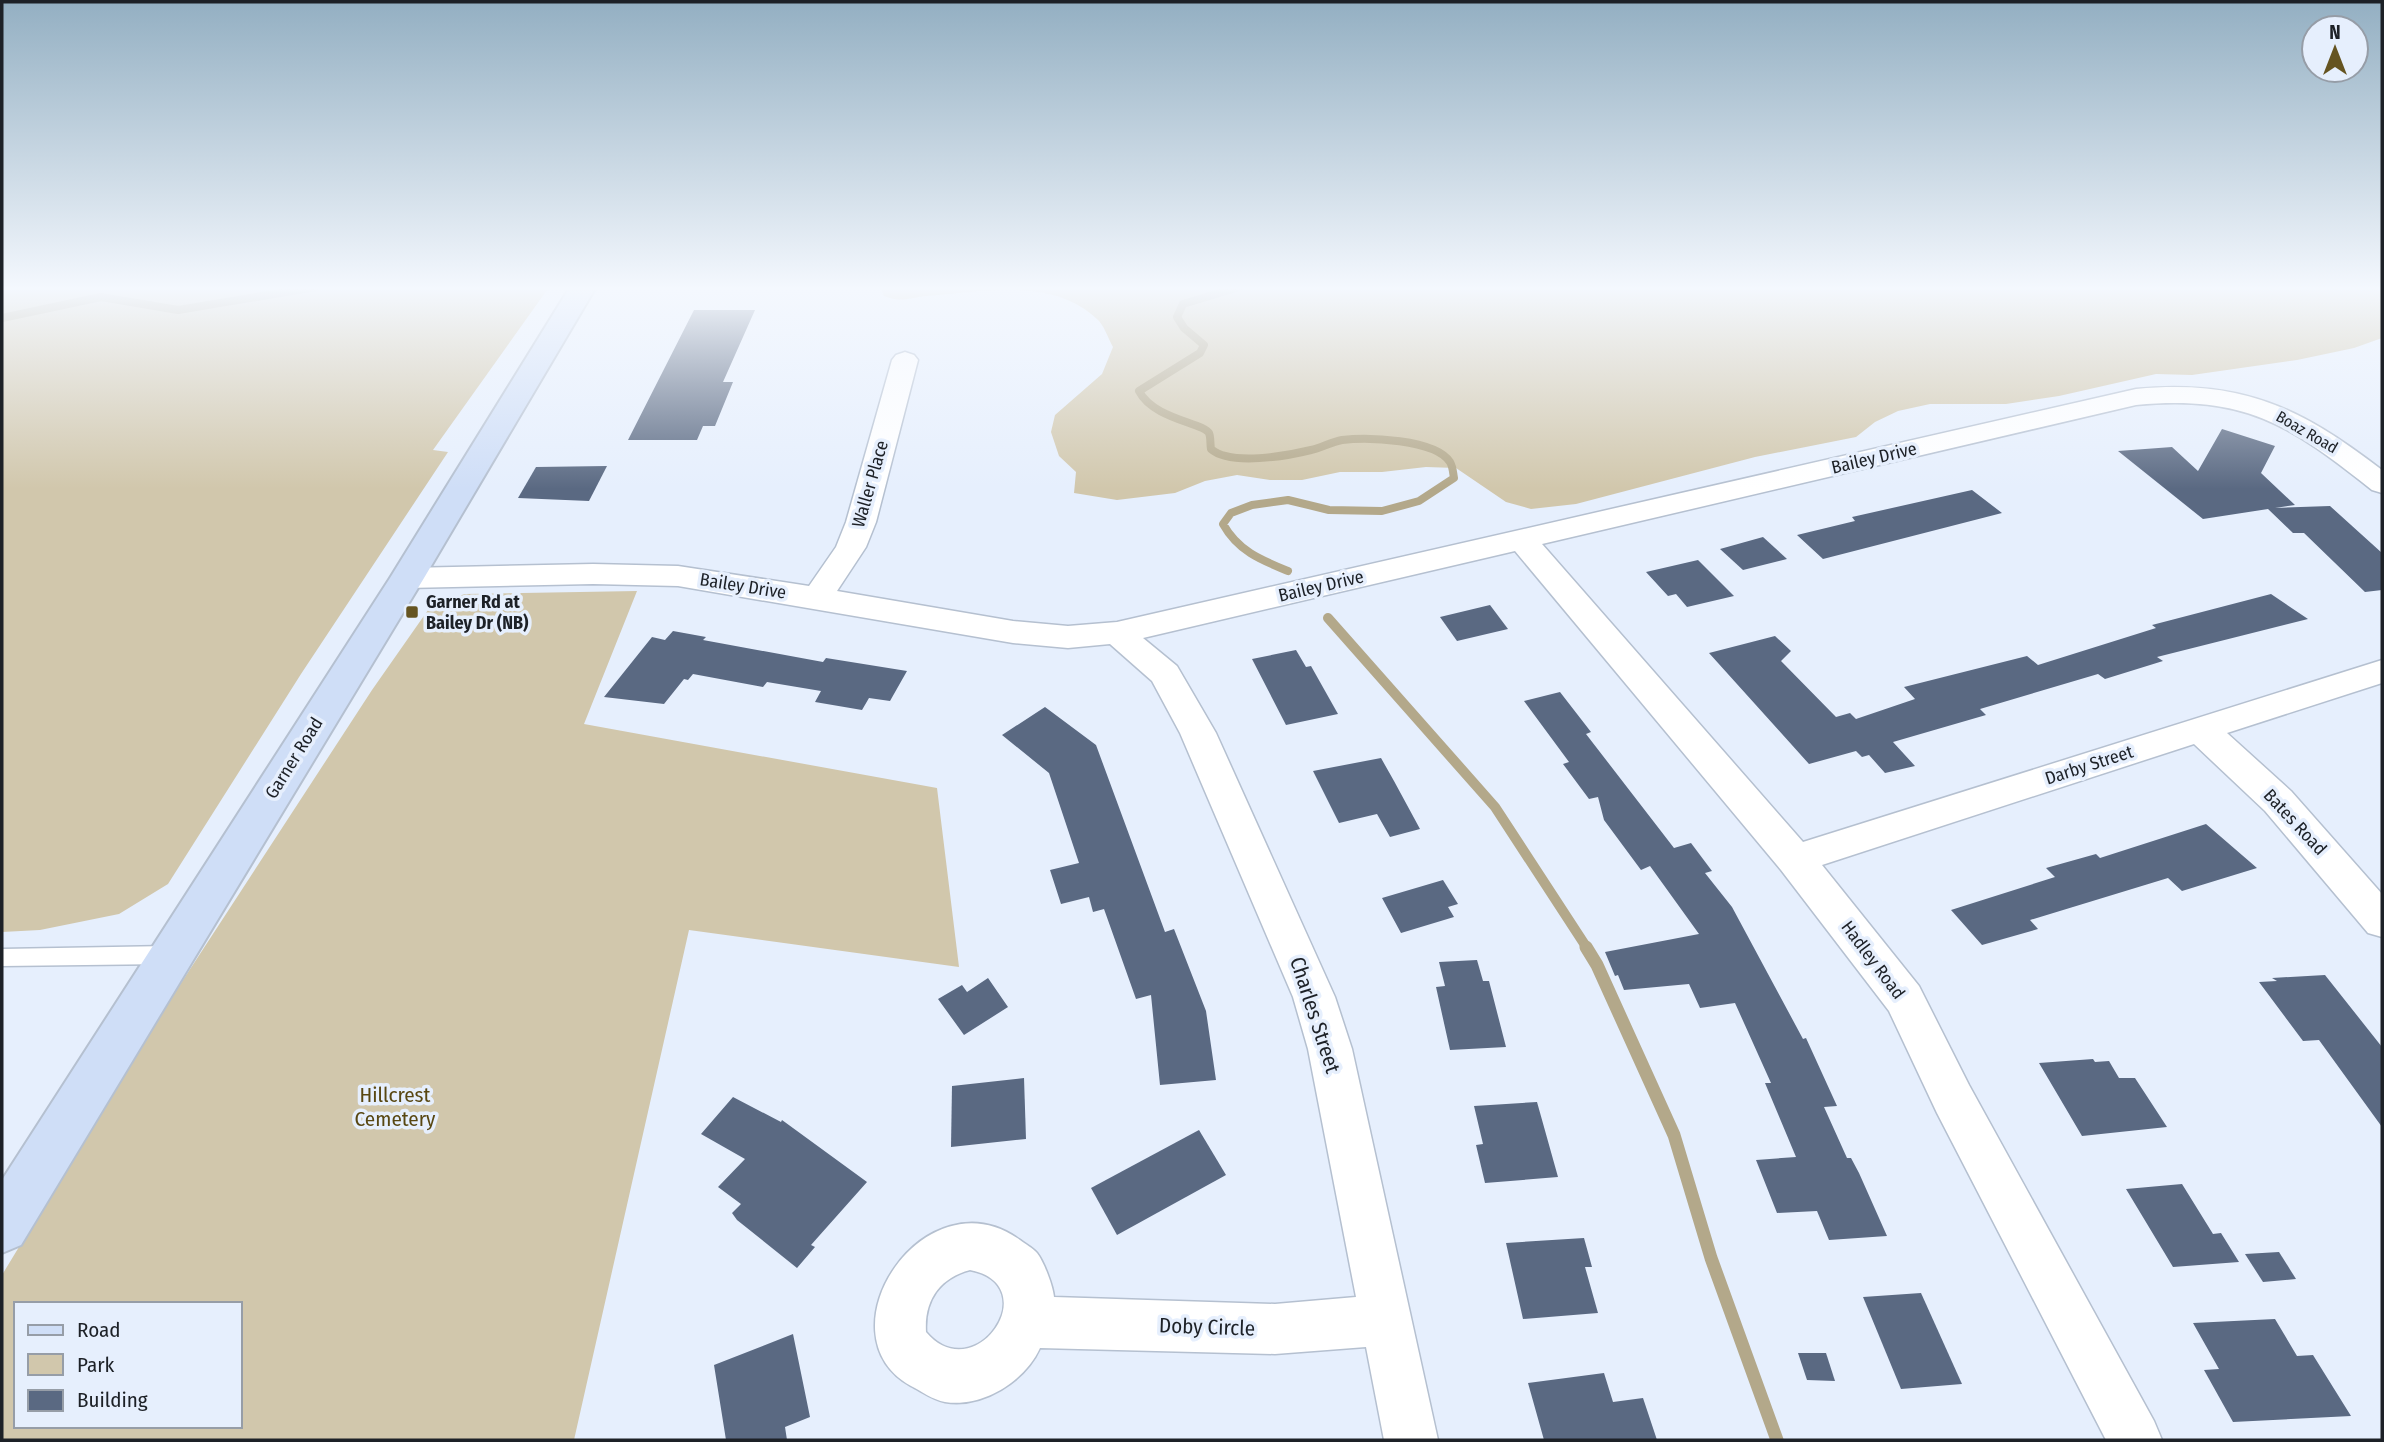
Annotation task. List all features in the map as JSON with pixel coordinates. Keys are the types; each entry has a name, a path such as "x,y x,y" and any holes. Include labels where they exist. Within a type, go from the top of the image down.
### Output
{"main road":[{"name":"Garner Road","path":"2,1227 407,578 542,354"}],"street":[{"name":"Waller Place","path":"817,599 850,547 861,522 905,360"},
{"name":"Bailey Drive","path":"407,578 644,574 737,584 1013,632 1068,637 1117,633 2136,397 2185,392 2224,397"},
{"name":"Boaz Road","path":"2224,397 2254,404 2309,429 2330,442 2382,484"},
{"name":"Hadley Road","path":"1522,540 1795,859 1904,999 1953,1099 2135,1440"},
{"name":"Charles Street","path":"1117,633 1165,674 1181,701 1314,997 1330,1049 1410,1440"},
{"name":"Darby Street","path":"1795,859 2382,671"},
{"name":"Bates Road","path":"2201,730 2277,801 2382,921"},
{"name":"Doby Circle","path":"1028,1322 1275,1329 1386,1320"}],"lane":[{"path":"2,958 172,955"}],"green space":[{"path":"2,354 501,354 433,450 448,452 301,674 168,884 119,914 40,930 2,932"},
{"path":"1110,354 2324,354 2192,375 2156,374 2059,396 2006,404 1930,404 1898,411 1875,422 1856,437 1755,457 1576,504 1531,509 1506,502 1456,468 1340,472 1302,480 1270,480 1237,475 1205,481 1175,493 1117,500 1074,493 1076,472 1059,456 1051,432 1055,415 1102,374"},
{"name":"Hillcrest Cemetery","path":"637,591 584,724 937,788 959,967 689,930 574,1440 2,1440 2,1275 153,1026 372,690 428,610 445,600 465,594"}],"building":[{"path":"672,354 735,354 723,382 733,382 715,426 703,426 697,440 628,440"},
{"path":"2222,429 2275,446 2261,473 2295,505 2275,508 2330,506 2382,553 2382,590 2365,592 2304,533 2293,533 2268,509 2203,519 2118,451 2172,447 2198,471"},
{"path":"607,466 589,501 518,498 536,467"},
{"path":"1972,490 2002,513 1823,559 1797,535 1855,521 1852,517"},
{"path":"1763,537 1787,559 1743,570 1720,549"},
{"path":"1698,560 1734,596 1687,607 1676,594 1668,596 1646,572"},
{"path":"2271,594 2308,619 2157,657 2163,661 2105,679 2098,674 1980,709 1986,715 1893,742 1915,766 1885,773 1869,755 1862,757 1856,751 1809,764 1709,653 1775,636 1791,651 1781,661 1836,717 1850,713 1856,719 1915,699 1904,687 2027,656 2038,665 2156,628 2152,625"},
{"path":"1490,605 1508,629 1457,641 1440,617"},
{"path":"673,631 706,637 703,640 823,662 826,658 907,671 890,701 869,698 862,710 815,702 821,691 767,682 763,687 693,674 688,680 684,679 664,704 604,697 652,637 665,640"},
{"path":"1296,650 1306,667 1311,666 1338,714 1286,725 1252,659"},
{"path":"1560,692 1591,732 1586,734 1674,848 1691,843 1712,871 1705,873 1732,907 1803,1039 1806,1038 1837,1106 1824,1107 1847,1158 1851,1158 1859,1173 1887,1236 1829,1240 1817,1211 1777,1213 1756,1160 1796,1157 1765,1083 1771,1083 1735,1003 1700,1008 1689,984 1624,990 1618,975 1615,976 1605,952 1699,934 1650,866 1641,870 1604,820 1598,797 1589,799 1563,764 1569,762 1524,701"},
{"path":"1045,707 1096,745 1165,932 1174,929 1206,1011 1216,1080 1160,1085 1151,995 1136,999 1104,909 1093,912 1089,897 1061,904 1050,870 1079,863 1049,773 1002,735"},
{"path":"1381,758 1420,829 1390,837 1377,814 1339,823 1313,771"},
{"path":"2206,824 2257,868 2182,891 2168,878 2030,920 2038,929 1982,945 1951,910 2055,877 2046,868 2096,854 2100,858"},
{"path":"1443,880 1458,904 1448,907 1454,917 1401,933 1382,898"},
{"path":"1477,960 1483,981 1489,981 1506,1047 1450,1050 1436,987 1445,986 1439,962"},
{"path":"2325,975 2382,1047 2382,1127 2319,1040 2303,1041 2259,982 2277,981 2272,978"},
{"path":"988,978 1008,1007 964,1035 938,999 962,985 967,992"},
{"path":"2093,1059 2095,1062 2109,1061 2119,1078 2135,1078 2167,1127 2082,1136 2039,1063"},
{"path":"1024,1078 1026,1139 951,1147 952,1086"},
{"path":"733,1097 781,1122 782,1120 867,1182 811,1245 815,1247 797,1268 737,1220 732,1213 741,1204 718,1187 745,1159 701,1134"},
{"path":"1537,1102 1558,1177 1485,1183 1476,1145 1483,1144 1474,1106"},
{"path":"1199,1130 1226,1175 1117,1235 1091,1188"},
{"path":"2182,1184 2213,1234 2221,1233 2239,1262 2173,1267 2126,1189"},
{"path":"1584,1238 1592,1267 1585,1267 1598,1313 1523,1319 1506,1243"},
{"path":"2279,1252 2296,1279 2263,1282 2245,1254"},
{"path":"1921,1293 1962,1384 1901,1389 1863,1297"},
{"path":"2275,1319 2297,1356 2313,1355 2351,1416 2233,1422 2204,1370 2219,1369 2193,1323"},
{"path":"793,1334 810,1417 785,1427 787,1440 726,1440 714,1365"},
{"path":"1798,1353 1826,1353 1835,1381 1807,1380"},
{"path":"1604,1373 1613,1402 1643,1398 1657,1440 1544,1440 1528,1383"}],"waterway":[{"path":"1198,354 1139,391 1155,408 1205,429 1210,435 1211,449 1220,454 1245,458 1274,457 1315,449 1342,440 1367,439 1416,444 1442,454 1450,462 1454,478 1419,501 1382,511 1329,510 1288,500 1252,505 1231,513 1223,524 1236,541 1260,558 1288,571"},
{"path":"1328,618 1495,807 1587,948"},
{"path":"1586,947 1597,965 1674,1135 1711,1258 1777,1440"}],"place":[{"name":"Garner Rd at Bailey Dr (NB)","path":"412,612"}]}
